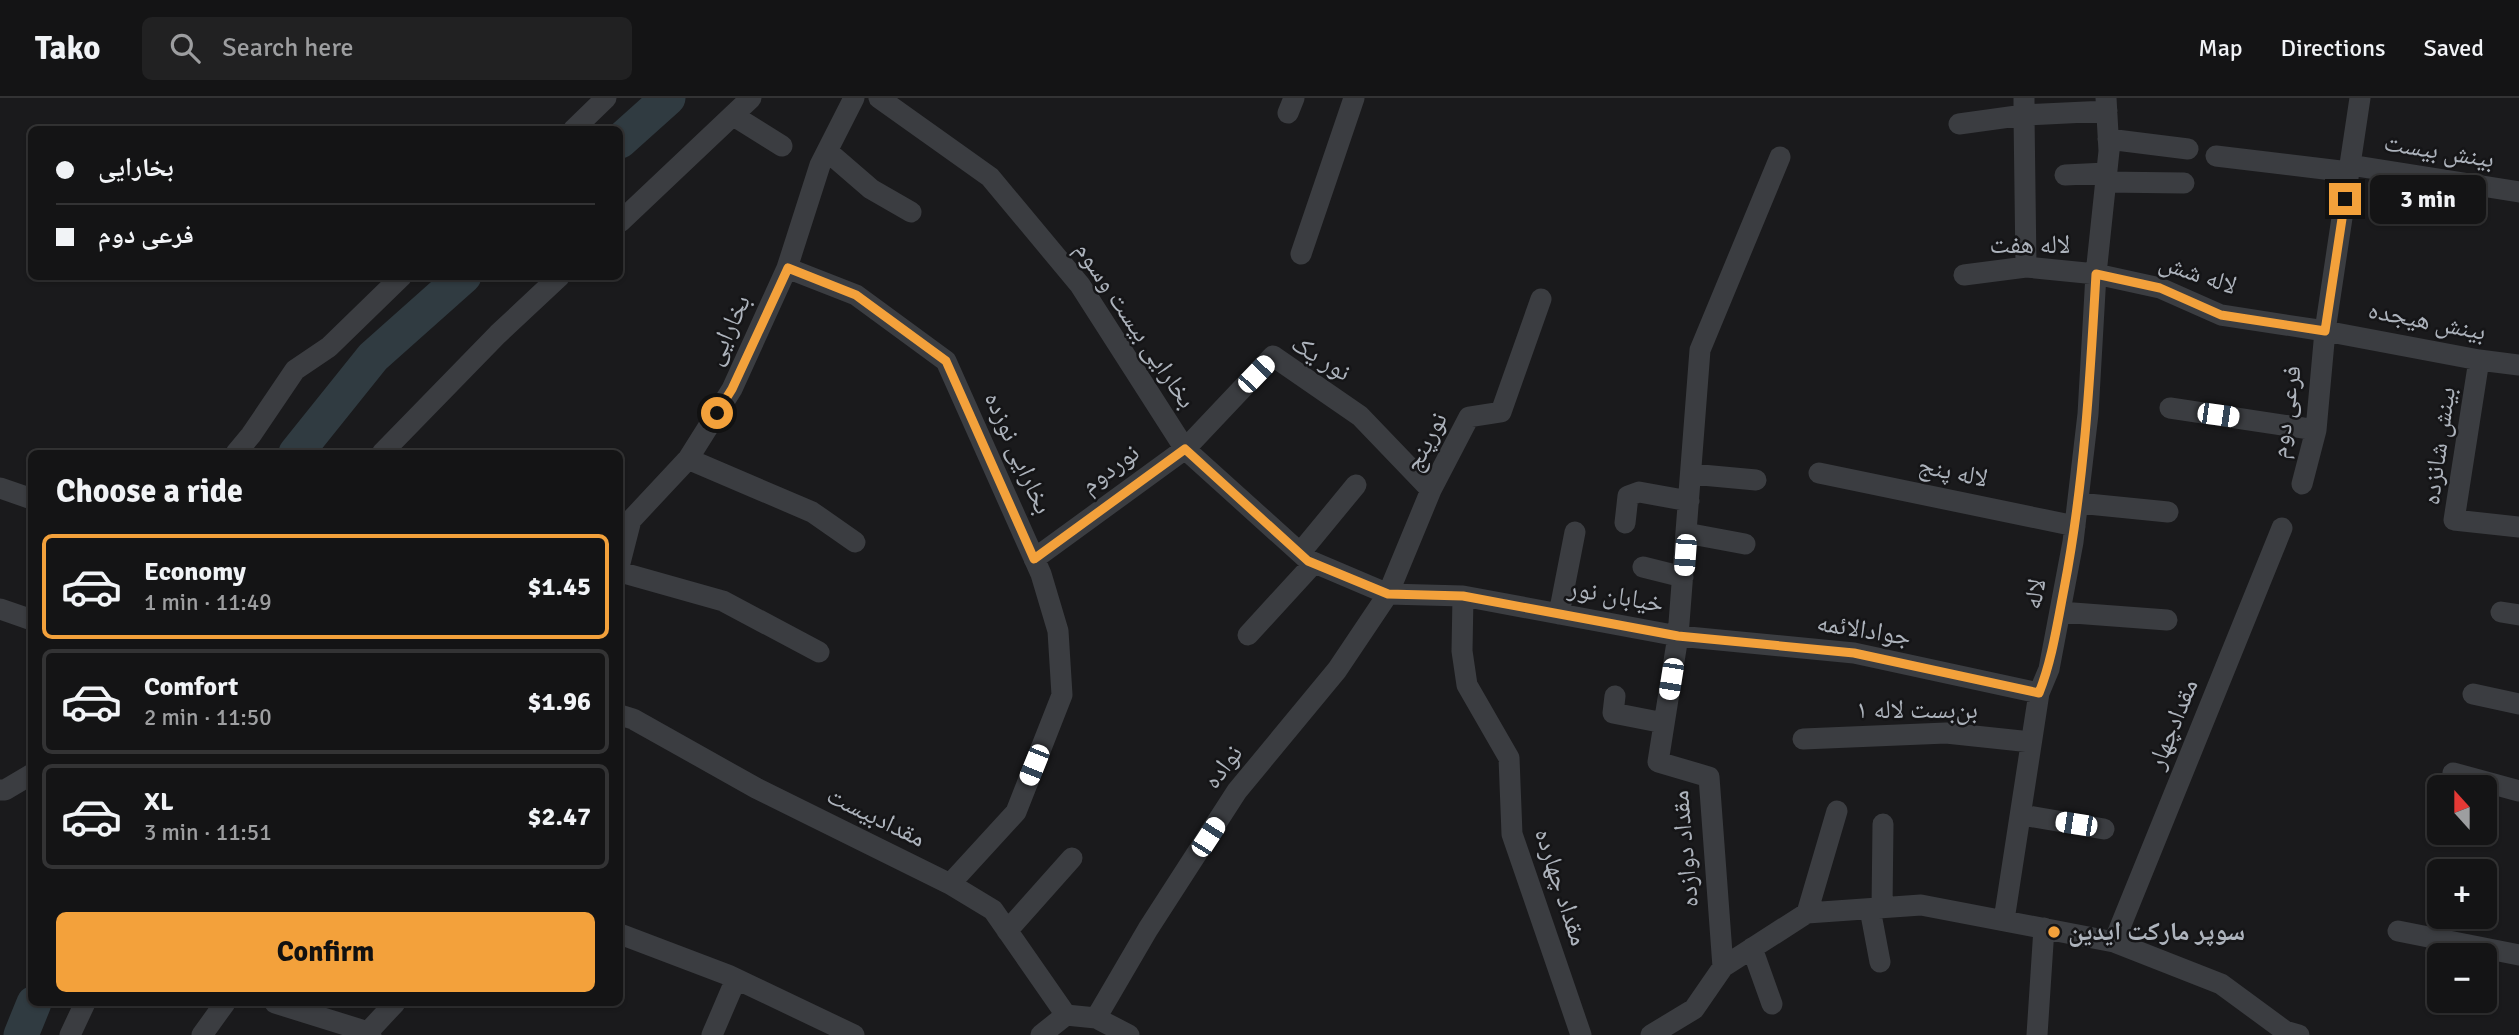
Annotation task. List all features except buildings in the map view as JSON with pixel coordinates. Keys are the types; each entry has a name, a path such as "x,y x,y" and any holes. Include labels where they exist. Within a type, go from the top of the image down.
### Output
{"street":[{"path":"577,126 606,98"},
{"path":"623,219 751,98"},
{"name":"بخارایی","path":"623,552 631,520 688,459 732,389 788,268 820,165 854,98"},
{"name":"بخارایی بیست وسوم","path":"879,98 990,177 1080,285 1185,449"},
{"path":"1301,254 1354,98"},
{"name":"فرعی دوم","path":"2302,484 2316,430 2325,331 2360,98"},
{"path":"1958,124 2024,107 2107,105"},
{"name":"لاله","path":"2004,920 2039,693 2049,668 2078,503 2088,414 2096,274 2106,177 2107,105"},
{"path":"2024,107 2026,267"},
{"path":"734,116 782,146"},
{"path":"2108,139 2188,149"},
{"path":"827,151 872,189 911,212"},
{"name":"بینش بیست","path":"2216,156 2350,169 2519,192"},
{"name":"خیابان نور","path":"1185,449 1307,558 1388,594 1463,596 1678,636 1700,350 1780,157"},
{"path":"2065,175 2184,183"},
{"name":"لاله هفت","path":"1964,275 2026,267 2096,274"},
{"name":"بخارایی نوزده","path":"788,268 856,295 946,361 1034,559 1058,631 1062,695 1016,812 950,884"},
{"name":"لاله شش","path":"2096,274 2160,288 2221,315 2325,331"},
{"path":"238,450 295,370 329,347 398,280"},
{"path":"386,450 498,334 556,280"},
{"name":"نورپنج","path":"1388,594 1431,491 1469,417 1501,412 1541,299"},
{"name":"بینش هیجده","path":"2325,331 2519,365"},
{"name":"نور یک","path":"1185,449 1273,356 1360,416 1431,491"},
{"name":"بینش شانزده","path":"2479,360 2454,520 2519,527"},
{"path":"2169,408 2316,430"},
{"name":"نوردوم","path":"1034,559 1185,449"},
{"path":"688,459 812,513 855,542"},
{"name":"لاله پنج","path":"1819,473 2075,526"},
{"path":"1691,474 1756,480"},
{"path":"1248,635 1307,558 1356,485"},
{"path":"0,488 28,498"},
{"path":"1625,523 1628,496 1639,492 1689,501"},
{"path":"2078,503 2168,512"},
{"name":"مقدادچهار","path":"2114,942 2282,528"},
{"path":"1559,614 1575,532"},
{"path":"1686,533 1745,544"},
{"path":"1643,567 1683,578"},
{"path":"623,573 723,601 819,652"},
{"name":"نواده","path":"1096,1018 1148,929 1237,791 1337,670 1388,594"},
{"name":"مقداد چهارده","path":"1463,596 1462,651 1468,685 1508,758 1512,834 1581,1035"},
{"path":"0,608 28,618"},
{"path":"2060,612 2167,620"},
{"path":"1615,696 1613,713 1664,723 1678,636"},
{"name":"جوادالائمه","path":"1678,636 1854,653 2039,693"},
{"path":"2473,694 2519,704"},
{"name":"مقدادبیست","path":"623,716 756,788 950,884 993,910 1066,1015"},
{"name":"مقداد دوازده","path":"1664,723 1658,762 1709,777 1723,967"},
{"name":"بن‌بست لاله ۱","path":"1803,740 1945,733 2031,742"},
{"path":"2453,773 2519,791"},
{"path":"0,790 5,790 28,776"},
{"path":"1807,913 1837,811"},
{"path":"2022,815 2104,829"},
{"path":"1880,962 1876,908 1883,824"},
{"path":"1007,931 1072,858"},
{"path":"1651,1035 1694,1009 1723,967 1807,913 1922,905 2114,942 2221,984 2285,1031 2299,1035"},
{"path":"2036,1035 2044,928"},
{"path":"2398,931 2519,955"},
{"path":"623,935 732,977 855,1035"},
{"path":"1752,948 1772,1004"},
{"path":"712,1035 732,977"},
{"path":"70,1035 84,1006"},
{"path":"202,1035 223,1006"},
{"path":"284,1006 369,1033 392,1006"},
{"path":"1041,1035 1066,1015 1096,1018 1129,1035"}],"waterway":[{"path":"623,138 668,98"},
{"path":"298,450 373,357 460,280"},
{"path":"21,1035 33,1006"}],"place":[{"name":"سوپر مارکت ایدین","path":"2054,932"}],"route":[{"path":"717,413 732,389 788,268 856,295 946,361 1034,559 1185,449 1308,561 1388,594 1463,596 1678,636 1854,653 2039,693 2049,668 2073,542 2088,414 2096,274 2160,288 2221,315 2325,331 2345,199"}]}
